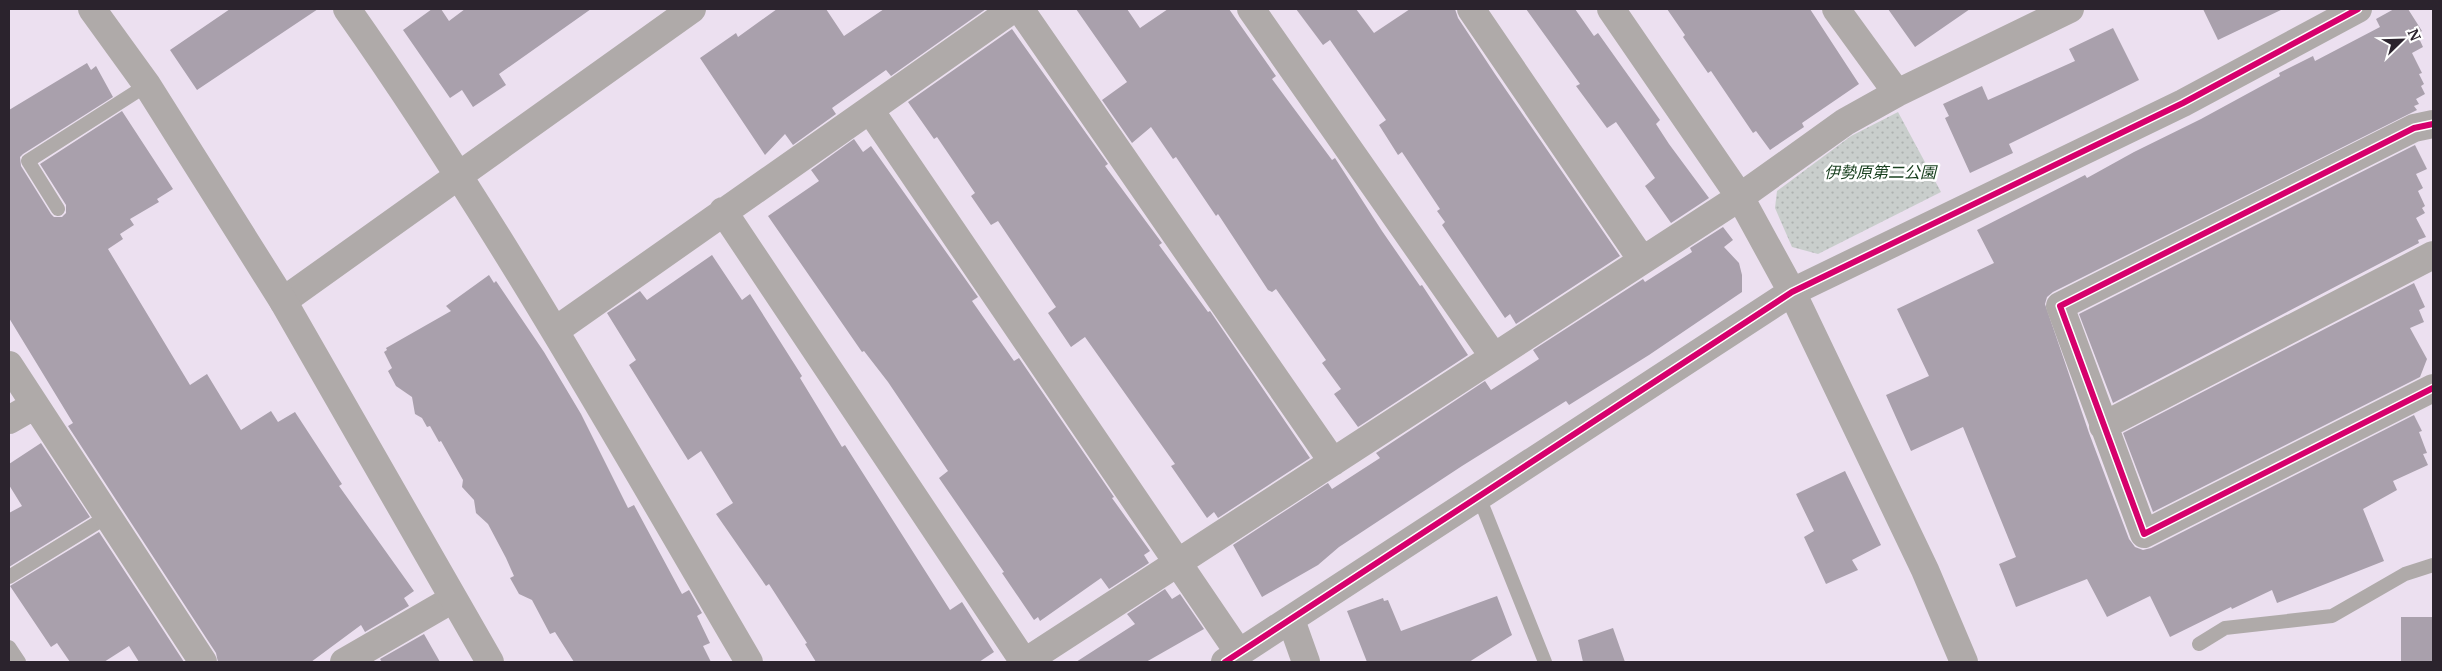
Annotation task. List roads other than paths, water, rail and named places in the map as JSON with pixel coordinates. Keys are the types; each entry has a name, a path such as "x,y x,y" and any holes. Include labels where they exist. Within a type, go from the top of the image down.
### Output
{"street":[{"path":"92,9 147,85 283,301 490,662"},
{"path":"283,301 458,174 692,9"},
{"path":"556,330 1013,9"},
{"path":"1020,9 1333,462"},
{"path":"1251,9 1494,357"},
{"path":"1471,9 1642,260"},
{"path":"1612,9 1740,197 1792,292 1925,570 1964,662"},
{"path":"1836,9 1897,93"},
{"path":"870,110 1178,563 1232,658 1792,292 2183,103 2358,9"},
{"path":"724,212 1024,662 1740,197 1845,122 1897,93 2058,11"},
{"path":"359,13 556,330 749,662"},
{"path":"2433,124 2414,128 2060,306 2144,534 2433,388"},
{"path":"2103,426 2433,255"},
{"path":"9,365 203,662"},
{"path":"9,420 35,405"},
{"path":"344,662 453,599"},
{"path":"1290,620 1306,662"}],"lane":[{"path":"58,209 28,161 147,85"},
{"path":"1479,497 1545,662"},
{"path":"9,577 108,516"},
{"path":"2199,644 2225,628 2332,616 2405,574 2433,565"},
{"path":"9,647 19,662"}],"park label":[{"name":"伊勢原第二公園","path":"1880,172"}]}
